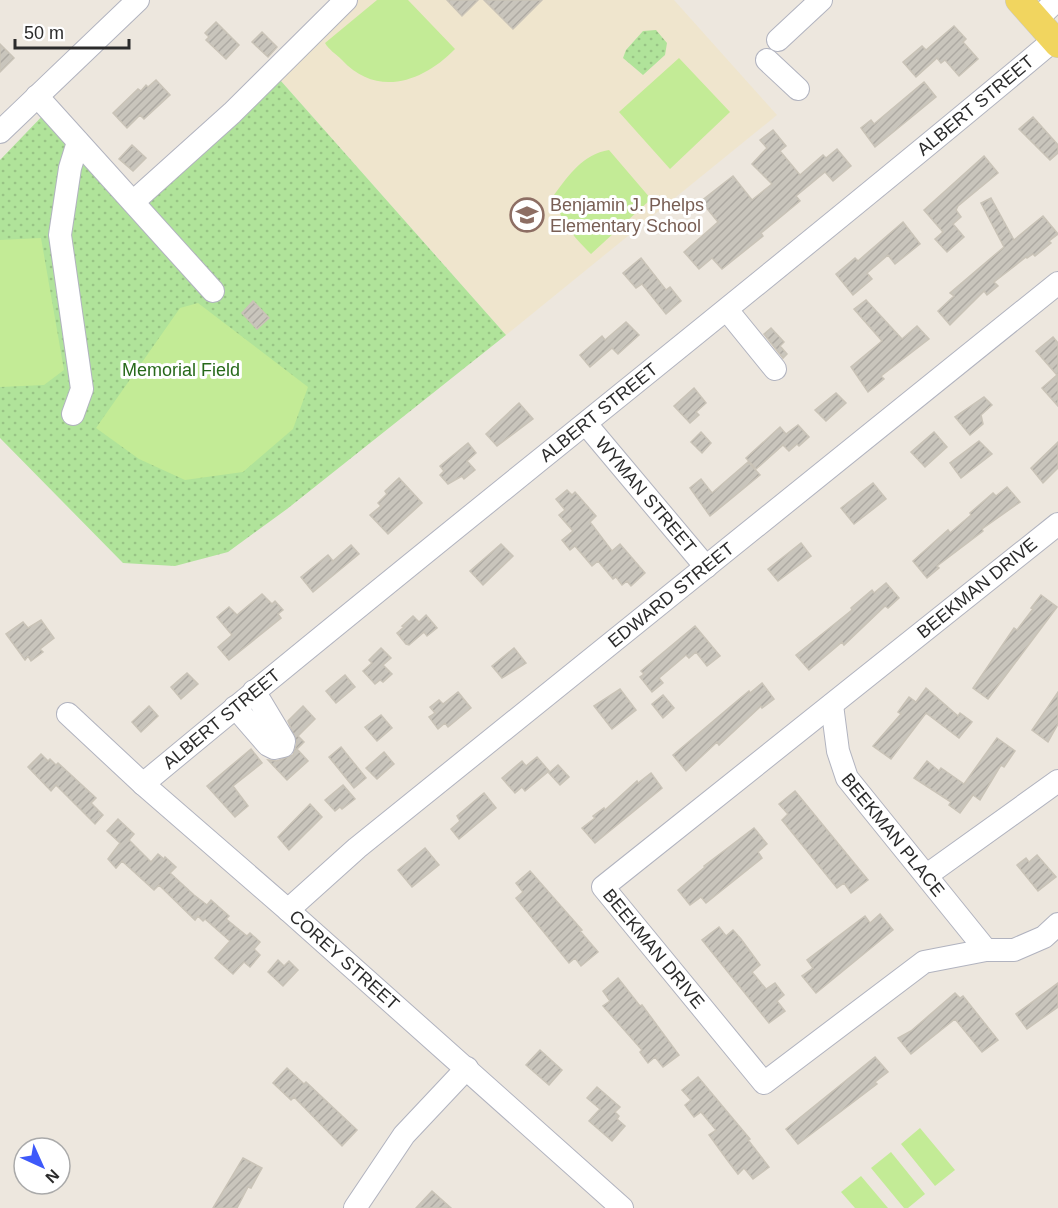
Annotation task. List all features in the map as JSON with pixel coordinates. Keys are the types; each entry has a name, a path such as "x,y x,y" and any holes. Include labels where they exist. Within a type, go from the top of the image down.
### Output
{"main road":[{"path":"1019,0 1056,42"}],"street":[{"path":"0,132 138,0"},
{"path":"133,202 232,113 346,0"},
{"path":"778,40 821,0"},
{"path":"1036,20 1057,0"},
{"name":"ALBERT STREET","path":"143,784 254,691 728,310 1056,42"},
{"path":"767,60 798,89"},
{"path":"37,96 213,291"},
{"path":"73,414 82,389 60,235 70,168 78,142"},
{"name":"EDWARD STREET","path":"288,910 357,848 1058,283"},
{"path":"728,310 775,369"},
{"name":"WYMAN STREET","path":"585,424 706,567"},
{"name":"BEEKMAN DRIVE","path":"1058,524 603,887 764,1083 924,962 987,950 1014,950 1044,937 1058,924"},
{"path":"235,707 268,745 274,748 283,746 284,741 254,691"},
{"name":"BEEKMAN PLACE","path":"832,705 838,751 847,778 987,950"},
{"name":"COREY STREET","path":"68,714 143,784 467,1068 621,1208"},
{"path":"927,876 1058,781"},
{"path":"355,1208 404,1135 467,1068"}],"shaded area":[{"name":"Benjamin J. Phelps Elementary School","path":"343,0 674,0 777,115 506,335 273,72"}],"green space":[{"path":"377,0 408,0 455,49 429,70 400,81 385,82 370,79 356,72 325,43"},
{"path":"656,30 667,43 665,55 643,75 623,58 626,50 643,31"},
{"path":"679,58 730,112 670,169 619,112"},
{"name":"Memorial Field","path":"273,72 506,335 287,509 228,552 175,566 123,563 0,438 0,160 49,109 133,202"},
{"path":"609,150 651,199 591,254 568,227 554,195 571,173 584,161"},
{"path":"41,238 64,370 44,385 0,387 0,240"},
{"path":"198,303 308,387 293,429 243,472 185,480 139,459 96,428 180,308"},
{"path":"920,1128 955,1170 935,1186 901,1144"},
{"path":"891,1152 925,1194 908,1208 904,1208 871,1168"},
{"path":"861,1176 888,1208 855,1208 841,1192"}],"building":[{"path":"447,0 478,0 462,16"},
{"path":"484,0 542,0 513,29"},
{"path":"216,22 239,45 226,59 206,40 209,37 205,33"},
{"path":"954,26 966,39 963,42 978,59 959,76 945,60 941,63 937,58 916,77 903,62 922,46 926,50"},
{"path":"262,32 277,47 268,57 252,42"},
{"path":"0,44 14,58 0,72"},
{"path":"156,80 170,95 144,119 140,115 127,128 113,113 138,89 141,91 146,85 148,87"},
{"path":"924,82 936,97 875,147 861,128 871,120 874,124"},
{"path":"1033,117 1058,145 1058,153 1050,160 1019,129"},
{"path":"773,130 786,146 780,151 800,175 823,155 826,158 837,149 851,166 833,181 825,172 796,196 800,201 761,233 763,236 722,269 712,258 699,269 684,252 718,222 701,201 733,176 752,200 772,184 752,164 767,148 760,140"},
{"path":"132,145 146,158 133,171 119,159"},
{"path":"984,156 998,173 958,206 956,210 961,217 953,224 964,237 947,252 935,239 943,232 924,210"},
{"path":"991,198 1014,240 1043,216 1058,234 1035,256 1033,254 1026,257 994,282 998,286 987,295 984,291 950,325 938,311 954,296 950,293 1004,247 981,203"},
{"path":"903,222 920,244 895,264 888,255 867,273 872,279 853,295 836,274 855,258 858,261"},
{"path":"641,258 666,290 670,287 681,301 666,314 642,284 636,288 623,273"},
{"path":"866,300 902,339 917,326 929,339 881,376 884,379 868,392 851,367 882,341 854,309"},
{"path":"253,301 269,318 257,329 242,313"},
{"path":"626,322 639,335 618,354 612,348 590,367 580,355 602,336 605,340"},
{"path":"771,328 784,342 780,346 787,354 783,358 764,334"},
{"path":"1053,337 1058,343 1058,406 1042,388 1057,375 1036,351"},
{"path":"694,388 706,403 696,412 699,415 690,423 674,406"},
{"path":"836,393 846,403 826,421 815,410"},
{"path":"984,397 992,405 981,415 983,424 970,435 955,417"},
{"path":"519,403 533,419 497,446 486,434"},
{"path":"798,425 809,437 799,446 797,444 789,451 783,445 756,469 746,458 780,427 786,434"},
{"path":"701,432 711,443 702,453 691,442"},
{"path":"934,432 947,447 925,467 911,452"},
{"path":"979,441 992,454 961,478 950,463"},
{"path":"1058,442 1058,468 1043,483 1031,468"},
{"path":"468,443 476,453 467,461 475,470 464,479 462,476 448,484 440,475 444,471 440,466"},
{"path":"748,462 760,475 710,516 690,488 701,479 712,493"},
{"path":"399,478 422,503 388,534 370,515 381,506 378,503 387,494 385,491"},
{"path":"873,483 886,499 854,524 841,508"},
{"path":"1007,487 1020,502 982,529 983,531 937,566 939,568 927,578 913,561 948,530 950,533 993,493 996,496"},
{"path":"567,490 572,495 575,492 596,516 590,522 612,551 620,544 645,573 631,586 627,581 622,585 616,577 613,579 598,561 592,566 575,546 570,550 562,540 573,531 559,515 565,510 556,499"},
{"path":"801,543 811,556 778,581 768,569"},
{"path":"501,544 513,556 483,585 470,571"},
{"path":"351,545 359,554 313,592 301,577 328,555 333,561"},
{"path":"886,583 899,598 888,608 885,606 844,645 842,642 809,670 796,655 852,610 851,608 872,590 874,593"},
{"path":"262,594 272,604 275,601 283,610 278,614 281,618 229,660 218,647 232,635 217,617 229,607 237,615"},
{"path":"1041,595 1057,607 988,699 973,688 1014,628 1017,630"},
{"path":"426,615 437,628 427,636 424,632 409,645 406,644 397,633 413,616 419,622"},
{"path":"41,620 54,638 40,649 43,652 31,661 28,656 25,660 6,634 23,622 28,628"},
{"path":"695,626 720,656 707,666 696,652 689,658 686,655 659,678 663,683 652,692 640,677 644,674 641,671"},
{"path":"381,648 391,658 383,665 392,674 383,682 380,680 375,684 363,671 372,663 369,660"},
{"path":"514,648 526,663 502,678 492,666"},
{"path":"187,673 198,684 181,699 171,687"},
{"path":"345,675 355,687 336,703 326,691"},
{"path":"762,683 774,699 762,708 761,706 719,745 717,742 686,771 673,755 749,691 750,693"},
{"path":"926,688 958,716 960,713 972,722 959,738 926,713 891,759 873,746 901,714 898,712 909,697 916,702"},
{"path":"620,689 636,710 612,729 594,706"},
{"path":"458,692 471,708 448,727 445,723 438,729 429,717 435,713 430,707 439,700 443,704"},
{"path":"1058,692 1058,724 1048,742 1032,730"},
{"path":"663,695 674,708 663,718 652,704"},
{"path":"149,706 158,716 141,732 132,722"},
{"path":"303,706 315,719 298,736 304,742 297,749 308,761 287,780 268,760 277,761 293,755 297,743 288,721"},
{"path":"381,715 392,728 377,741 365,727"},
{"path":"997,738 1015,751 1004,767 1001,765 980,800 973,795 960,813 949,805 951,802 914,778 927,761 939,771 941,768 964,784"},
{"path":"341,747 366,778 354,788 329,757"},
{"path":"251,749 262,763 233,786 248,806 235,817 207,786"},
{"path":"384,752 394,764 377,779 366,768"},
{"path":"41,754 48,761 50,759 56,765 58,763 96,798 91,803 103,815 95,824 56,785 51,791 28,767"},
{"path":"537,757 549,771 525,791 522,787 515,793 502,778 522,761 526,766"},
{"path":"558,765 569,777 560,785 549,773"},
{"path":"651,773 662,788 595,843 582,828 595,818 593,816 604,808 605,810 637,781 638,783"},
{"path":"343,785 355,799 342,809 340,807 335,811 325,800"},
{"path":"795,791 868,880 851,893 844,883 837,888 782,820 788,814 779,804"},
{"path":"484,793 496,808 459,839 451,829 460,821 457,816"},
{"path":"310,804 322,817 289,850 278,837"},
{"path":"118,819 134,834 129,840 151,862 158,854 164,859 165,857 176,867 170,873 194,895 207,905 211,900 229,916 226,919 247,936 250,933 260,942 254,949 260,955 250,967 244,962 233,974 215,958 230,941 205,919 203,921 198,916 195,920 159,885 154,890 122,861 116,868 108,859 120,843 107,831"},
{"path":"754,828 767,844 758,852 762,858 706,903 701,897 690,905 678,890 704,866"},
{"path":"425,848 439,865 412,887 398,870"},
{"path":"1037,855 1056,877 1038,891 1017,865 1026,858 1029,862"},
{"path":"530,871 582,930 580,931 598,952 581,966 575,958 569,963 516,898 523,892 516,883"},
{"path":"880,914 893,930 816,993 802,976 813,968 807,960 865,916 870,923"},
{"path":"719,927 726,936 733,930 741,939 760,965 752,972 766,989 775,983 784,995 777,1001 785,1011 769,1023 702,940"},
{"path":"278,960 284,966 289,961 298,970 283,986 268,972"},
{"path":"618,978 640,1006 642,1005 679,1055 663,1067 655,1057 648,1063 640,1052 642,1050 603,1006 610,1001 603,991"},
{"path":"1058,983 1058,1007 1027,1029 1016,1014"},
{"path":"955,993 960,998 963,996 998,1040 982,1052 955,1019 911,1054 898,1038 911,1031"},
{"path":"540,1050 562,1070 549,1085 526,1065"},
{"path":"875,1057 888,1072 875,1082 877,1084 798,1144 786,1129"},
{"path":"287,1068 304,1084 306,1082 357,1130 342,1146 294,1097 291,1100 273,1083"},
{"path":"698,1077 750,1139 748,1140 769,1167 753,1179 744,1168 738,1174 709,1135 716,1130 701,1112 694,1117 685,1105 691,1100 682,1090"},
{"path":"597,1087 620,1107 615,1112 619,1116 617,1119 625,1126 612,1141 589,1121 600,1109 587,1098"},
{"path":"243,1158 262,1168 251,1188 248,1187 237,1208 213,1208"},
{"path":"432,1191 451,1208 416,1208"}],"place":[{"name":"Benjamin J. Phelps Elementary School","path":"527,215"}]}
